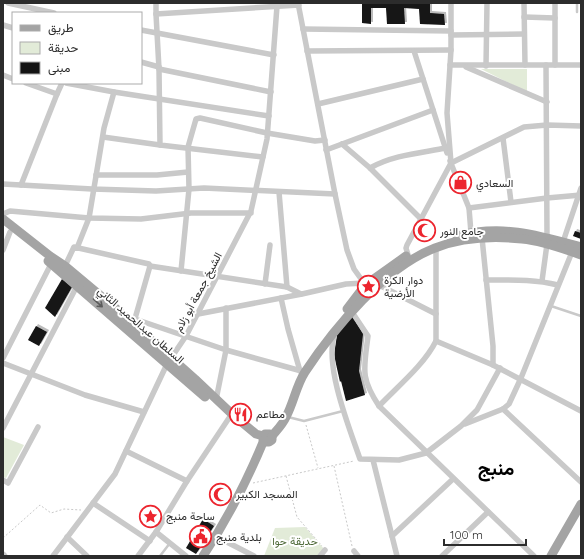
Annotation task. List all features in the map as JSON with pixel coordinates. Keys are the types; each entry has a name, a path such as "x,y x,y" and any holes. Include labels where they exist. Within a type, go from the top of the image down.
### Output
{"main road":[{"path":"3,219 65,266 79,282 134,322 169,361 195,379 216,400 256,434 266,438"},
{"name":"السلطان عبدالحميد الثاني","path":"3,225 51,264 79,282 169,361 229,418 254,437 266,438"},
{"path":"203,556 214,540 248,478 266,438 281,414 291,387 370,285 408,255 435,242 471,233 494,231 524,232 581,255"},
{"path":"210,556 221,539 251,483 266,438 286,416 303,371 352,312 370,285 406,263 436,248 463,240 482,238 524,239 563,242 581,248"},
{"path":"551,556 581,504"}],"street":[{"path":"8,3 49,12"},
{"path":"156,3 160,145"},
{"path":"408,255 406,247 451,162 447,113 451,50 451,3"},
{"path":"486,66 487,3"},
{"path":"524,3 525,66"},
{"path":"555,3 555,65"},
{"path":"156,14 299,4 302,30 335,194 354,269 370,285 436,314"},
{"name":"الشيخ جمعة أبو زلام","path":"53,556 115,474 169,361 186,336 250,213 256,191 267,132 277,6"},
{"path":"524,17 555,18"},
{"path":"142,30 274,56"},
{"path":"302,30 524,34"},
{"path":"414,50 422,79 468,208 471,233"},
{"path":"307,51 451,50"},
{"path":"142,62 159,68 271,92"},
{"path":"450,65 581,65"},
{"path":"542,281 547,241 546,65"},
{"path":"464,66 546,102"},
{"path":"318,104 422,79"},
{"path":"29,84 57,94"},
{"path":"21,185 62,84"},
{"path":"71,84 269,116"},
{"path":"77,248 89,218 103,137 114,92"},
{"path":"326,150 433,110"},
{"path":"181,271 189,189 188,147 197,118 267,132 315,140 325,140"},
{"path":"451,162 524,127 547,125 581,126"},
{"path":"103,137 263,157"},
{"path":"503,138 511,202"},
{"path":"342,144 370,168 420,218"},
{"path":"370,168 394,158 446,148"},
{"path":"96,175 157,175 188,172"},
{"path":"3,184 156,191 204,188 335,194"},
{"path":"563,242 580,195 581,188"},
{"path":"279,192 287,287"},
{"path":"468,208 580,195"},
{"path":"3,214 10,211 89,218 141,219 187,213 250,213"},
{"path":"3,250 10,232"},
{"path":"482,238 493,346 493,365"},
{"path":"265,284 270,245"},
{"path":"65,266 74,247 149,264 150,266 287,287 302,294"},
{"path":"379,406 424,359 436,341 436,248"},
{"path":"461,426 509,404 572,252"},
{"path":"3,358 51,264"},
{"path":"150,266 134,322 186,336 226,350 303,371"},
{"path":"486,280 542,281 558,285"},
{"path":"3,428 79,282"},
{"path":"198,314 346,284 370,285"},
{"path":"281,298 288,329 303,371"},
{"path":"216,400 226,350 226,308"},
{"path":"352,312 368,336 364,372 370,393 379,406 534,556"},
{"path":"335,332 332,347 332,361 344,411 360,459 399,460 426,453 461,426 477,410 500,368"},
{"path":"436,341 521,378 581,411"},
{"path":"3,363 85,395 144,412"},
{"path":"503,408 581,482"},
{"path":"138,556 156,532 187,481 229,418"},
{"path":"3,480 8,483 38,427"},
{"path":"126,451 187,481"},
{"path":"373,460 397,556"},
{"path":"392,536 453,479"},
{"path":"93,503 150,541"},
{"path":"442,556 488,512"},
{"path":"156,532 186,556"},
{"path":"67,537 86,556"},
{"path":"221,539 254,556"},
{"path":"320,556 325,550"},
{"path":"354,551 358,556"}],"lane":[{"path":"577,3 577,12"},
{"path":"550,306 581,316"},
{"path":"286,416 304,421 344,411"},
{"path":"160,556 170,543"}],"path":[{"path":"304,421 318,468"},
{"path":"251,483 318,468 334,466 360,459"},
{"path":"334,466 354,551"},
{"path":"286,475 297,518 325,550"},
{"path":"3,538 40,505 51,513 64,509 88,510"}],"green space":[{"path":"481,69 527,69 527,92"},
{"path":"3,437 24,445 6,478 3,477"},
{"name":"حديقة حوا","path":"305,527 325,550 320,556 264,556 275,528"}],"building":[{"path":"362,3 430,3 430,13 444,14 445,25 420,24 419,9 404,8 405,24 387,24 386,8 371,8 371,24 362,23"},
{"path":"575,231 581,233 581,239 573,236"},
{"path":"62,279 72,287 55,317 45,308"},
{"path":"352,316 363,334 359,371 365,395 346,401 334,355 337,335"},
{"path":"36,326 47,332 39,346 28,340"},
{"name":"بلدية منبج","path":"203,519 214,526 196,554 186,548"}],"place":[{"name":"السعادي","path":"461,183"},
{"name":"جامع النور","path":"424,231"},
{"name":"دوار الكرة الأرضية","path":"369,286"},
{"name":"مطاعم","path":"241,414"},
{"name":"المسجد الكبير","path":"221,494"},
{"name":"ساحة منبج","path":"151,516"},
{"name":"بلدية منبج","path":"200,537"}],"district":[{"name":"منبج","path":"496,468"}]}
